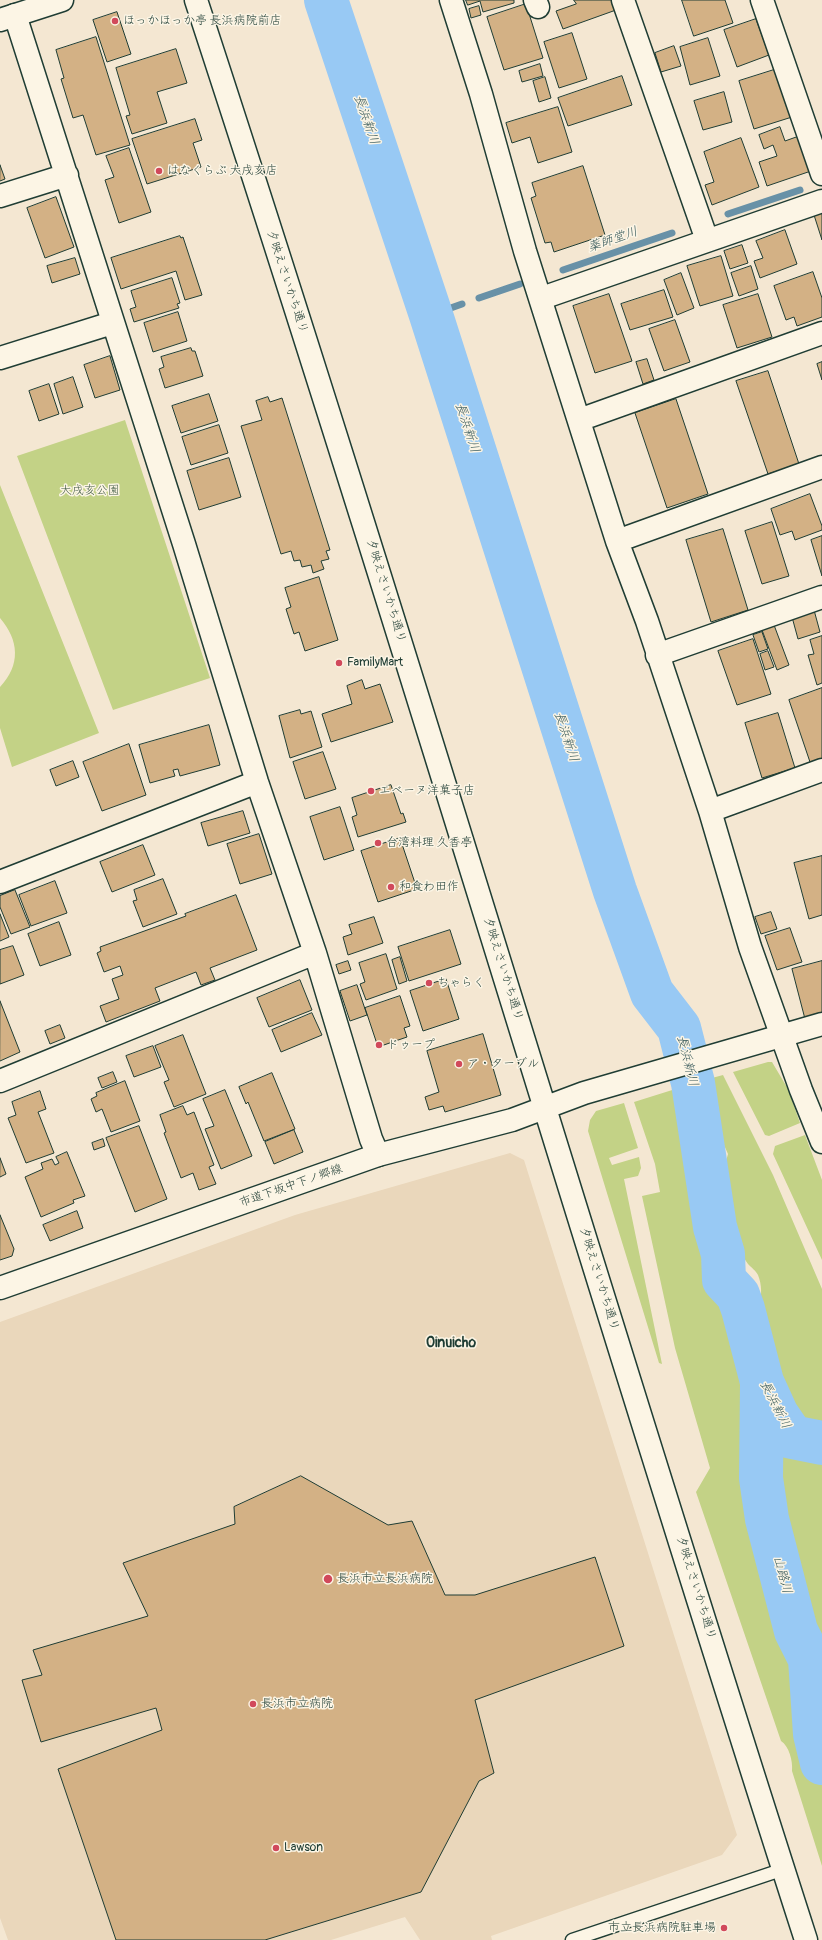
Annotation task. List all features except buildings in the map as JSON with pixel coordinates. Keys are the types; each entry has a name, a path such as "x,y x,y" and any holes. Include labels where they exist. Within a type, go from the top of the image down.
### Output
{"street":[{"path":"62,0 7,17 66,174 112,323 184,544 257,782 315,952 378,1155"},
{"name":"夕映えさいかち通り","path":"196,0 363,518 545,1107 806,1940"},
{"path":"451,0 481,94 525,251 542,298 617,540 710,811 750,947 772,1039 801,1090 822,1142"},
{"path":"623,0 706,240"},
{"path":"762,0 822,174"},
{"path":"0,196 66,174"},
{"path":"542,298 822,201"},
{"path":"0,358 112,323"},
{"path":"579,420 822,333"},
{"path":"617,540 822,467"},
{"path":"657,655 822,597"},
{"path":"710,811 822,770"},
{"path":"0,882 257,782"},
{"path":"0,1081 315,952"},
{"path":"772,1039 822,1024"},
{"name":"市道下坂中下ノ郷線","path":"0,1288 378,1155 512,1120 584,1092 772,1039"}],"lane":[{"path":"572,1940 784,1870"}],"shaded area":[{"name":"長浜市立長浜病院","path":"510,1153 524,1160 737,1835 722,1855 491,1936 492,1940 420,1940 405,1917 331,1940 8,1940 0,1918 0,1322 295,1215"}],"green space":[{"name":"大戌亥公園","path":"125,420 210,678 113,710 17,456"},
{"path":"0,485 99,733 12,767 0,728 0,687 12,670 15,652 11,635 0,618"},
{"path":"772,1062 788,1089 800,1123 769,1136 765,1135 733,1072"},
{"path":"723,1075 773,1175 822,1289 822,1437 796,1435 772,1398 770,1391 769,1369 757,1332 761,1297 758,1275 739,1252 727,1243 721,1227 712,1176 725,1165 728,1154 720,1136 716,1121 708,1108 701,1081"},
{"path":"685,1086 690,1107 696,1176 709,1216 715,1251 710,1262 712,1281 721,1301 733,1317 736,1333 753,1377 754,1399 751,1460 753,1489 760,1508 763,1540 789,1621 805,1659 809,1732 822,1780 822,1866 792,1771 790,1754 784,1743 781,1741 696,1492 710,1468 675,1348 642,1196 660,1192 655,1164 634,1102"},
{"path":"624,1103 638,1148 609,1158 612,1165 639,1157 641,1168 638,1176 624,1179 662,1364 659,1363 588,1131 590,1120 596,1111"},
{"path":"805,1135 822,1180 822,1260 773,1154 775,1146"},
{"path":"768,1403 775,1422 792,1442 822,1447 822,1742 815,1673 808,1647 802,1634 770,1496 764,1457 769,1446 766,1439 763,1404"}],"waterway":[{"name":"長浜新川","path":"326,0 431,315 615,891 652,993 679,1028 693,1083 715,1227 723,1254 724,1280 738,1295 762,1382 777,1415 792,1437 822,1443"},
{"name":"薬師堂川","path":"728,214 800,190"},
{"name":"薬師堂川","path":"563,270 672,233"},
{"name":"薬師堂川","path":"479,298 520,284"},
{"name":"薬師堂川","path":"431,315 462,304"},
{"name":"山路川","path":"762,1384 761,1478 767,1519 796,1631 810,1659 815,1734 822,1763"}],"place":[{"name":"ほっかほっか亭 長浜病院前店","path":"115,21"},
{"name":"はなくらぶ 大戌亥店","path":"159,171"},
{"name":"FamilyMart","path":"339,663"},
{"name":"エベーヌ洋菓子店","path":"371,791"},
{"name":"台湾料理 久香亭","path":"378,843"},
{"name":"和食わ田作","path":"391,887"},
{"name":"ちゃらく","path":"429,983"},
{"name":"ドゥープ","path":"379,1045"},
{"name":"ア・ターブル","path":"459,1064"},
{"name":"長浜市立長浜病院","path":"328,1579"},
{"name":"長浜市立病院","path":"253,1704"},
{"name":"Lawson","path":"276,1848"},
{"name":"市立長浜病院駐車場","path":"724,1928"}],"district":[{"name":"Oinuicho","path":"451,1343"}]}
